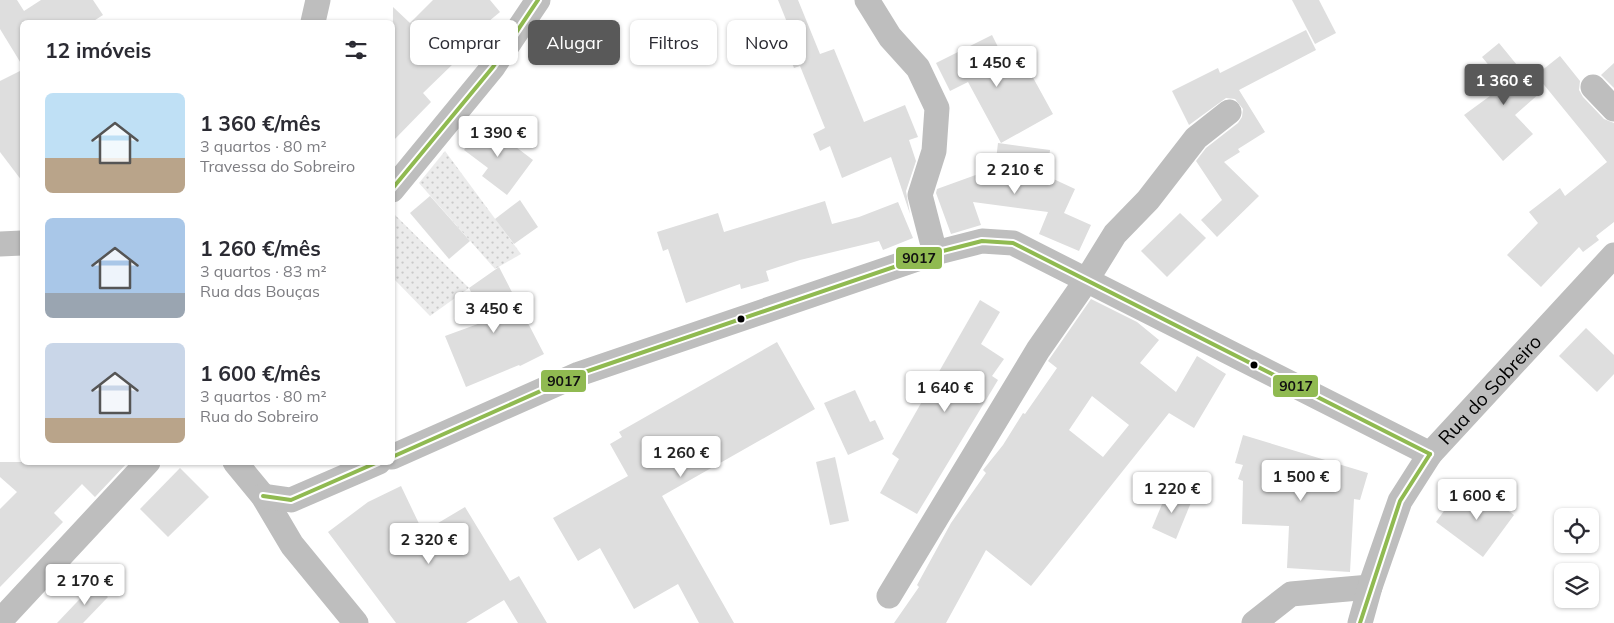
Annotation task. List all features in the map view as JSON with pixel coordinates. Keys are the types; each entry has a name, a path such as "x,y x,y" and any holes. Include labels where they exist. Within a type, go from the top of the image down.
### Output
{"street":[{"path":"313,20 318,0"},
{"path":"395,186 492,67 538,0"},
{"path":"867,0 890,36 918,68 937,108 934,151 920,195 935,253"},
{"path":"1593,87 1614,109"},
{"path":"889,596 1038,350 1086,281 1115,234 1148,200 1196,138 1229,112"},
{"path":"395,456 580,374 935,253 982,241 1013,243 1430,454"},
{"path":"0,244 20,243"},
{"name":"Rua do Sobreiro","path":"1360,623 1370,587 1400,501 1430,454 1614,255"},
{"path":"0,621 145,465"},
{"path":"237,465 263,496 292,545 356,623"},
{"path":"263,496 291,500 372,465"},
{"path":"1254,623 1291,594 1370,587"}],"shaded area":[{"path":"445,151 521,254 495,269 419,183"},
{"path":"395,215 469,288 430,316 395,280"}],"building":[{"path":"0,0 17,0 24,11 41,0 93,0 103,15 95,20 20,20 20,62 0,29"},
{"path":"433,0 490,0 500,12 490,20 413,20"},
{"path":"778,0 798,0 820,54 834,49 864,122 905,105 918,137 909,140 916,161 906,191 910,214 891,157 842,178 830,146 820,151 813,134 825,128 800,66 794,68 793,65 806,65 806,20 786,20"},
{"path":"1292,0 1319,0 1336,33 1315,44"},
{"path":"393,7 410,23 410,65 452,65 423,93 431,102 395,139 395,20 393,20"},
{"path":"1306,30 1316,50 1239,90 1265,132 1238,149 1240,152 1224,162 1259,196 1217,237 1201,220 1222,200 1196,161 1206,148 1238,123 1242,117 1243,109 1235,99 1226,98 1189,125 1172,91 1218,68 1220,73"},
{"path":"992,35 1010,71 1025,63 1053,114 1001,143 968,82 950,91 936,63"},
{"path":"1499,43 1540,93 1515,115 1533,134 1503,161 1464,115 1505,85 1482,57"},
{"path":"1560,56 1580,81 1579,90 1583,97 1604,119 1614,123 1614,222 1596,236 1599,240 1583,252 1579,247 1541,287 1507,255 1538,223 1529,212 1560,188 1565,196 1607,162 1536,75"},
{"path":"1614,63 1614,88 1601,75"},
{"path":"20,71 20,178 0,152 0,81"},
{"path":"484,123 533,160 507,195 482,176 488,168 464,150"},
{"path":"998,143 1050,150 1047,176 1075,189 1064,213 1091,225 1079,251 1039,234 1048,212 973,202 981,225 951,234 936,193 937,189 995,168"},
{"path":"430,196 470,241 449,259 410,213"},
{"path":"520,200 538,227 514,244 495,219"},
{"path":"825,201 832,224 859,217 898,202 913,238 883,250 879,241 800,260 766,271 769,281 741,289 740,284 686,303 668,249 663,251 657,232 718,213 724,232"},
{"path":"1180,213 1206,238 1167,277 1141,251"},
{"path":"499,267 544,354 520,366 466,387 445,336 486,321 469,288"},
{"path":"1091,299 1137,322 1159,340 1140,363 1176,392 1197,356 1226,374 1194,428 1169,413 1031,586 986,550 946,623 894,623 919,587 917,585 951,523 986,473 983,470 1003,445 1023,413 1025,414 1057,368 1048,361","holes":["1092,396 1129,425 1103,457 1069,430"]},
{"path":"980,300 1000,312 981,344 1004,359 992,376 998,380 917,514 880,493 899,459 892,454"},
{"path":"1586,328 1614,355 1614,374 1597,392 1559,356"},
{"path":"777,342 815,409 662,496 734,623 699,623 678,584 634,609 600,548 578,561 553,518 628,476 610,444 622,437 619,432"},
{"path":"855,390 870,422 875,420 884,439 848,455 824,403"},
{"path":"1243,435 1368,473 1360,500 1354,499 1350,572 1287,568 1289,526 1242,524 1243,481 1238,479 1243,465 1235,463"},
{"path":"835,457 849,521 830,525 816,462"},
{"path":"0,462 20,462 20,465 125,465 95,497 82,484 54,513 63,522 0,587 0,509 17,492 0,477"},
{"path":"180,468 209,497 168,537 140,509"},
{"path":"401,486 423,532 465,507 510,581 519,576 547,623 518,623 504,600 466,623 396,623 328,532 368,502"},
{"path":"1477,487 1514,515 1483,557 1436,522 1449,504 1459,511"},
{"path":"1168,490 1192,500 1176,539 1152,528"},
{"path":"94,584 108,597 83,623 57,623"}],"transit line":[{"name":"9017","path":"395,185 493,67 538,0"},
{"name":"9017","path":"395,456 579,374 935,253 982,241 1013,243 1430,454"},
{"name":"9017","path":"1360,623 1400,501 1430,454"},
{"name":"9017","path":"263,496 291,500 371,465"}]}
